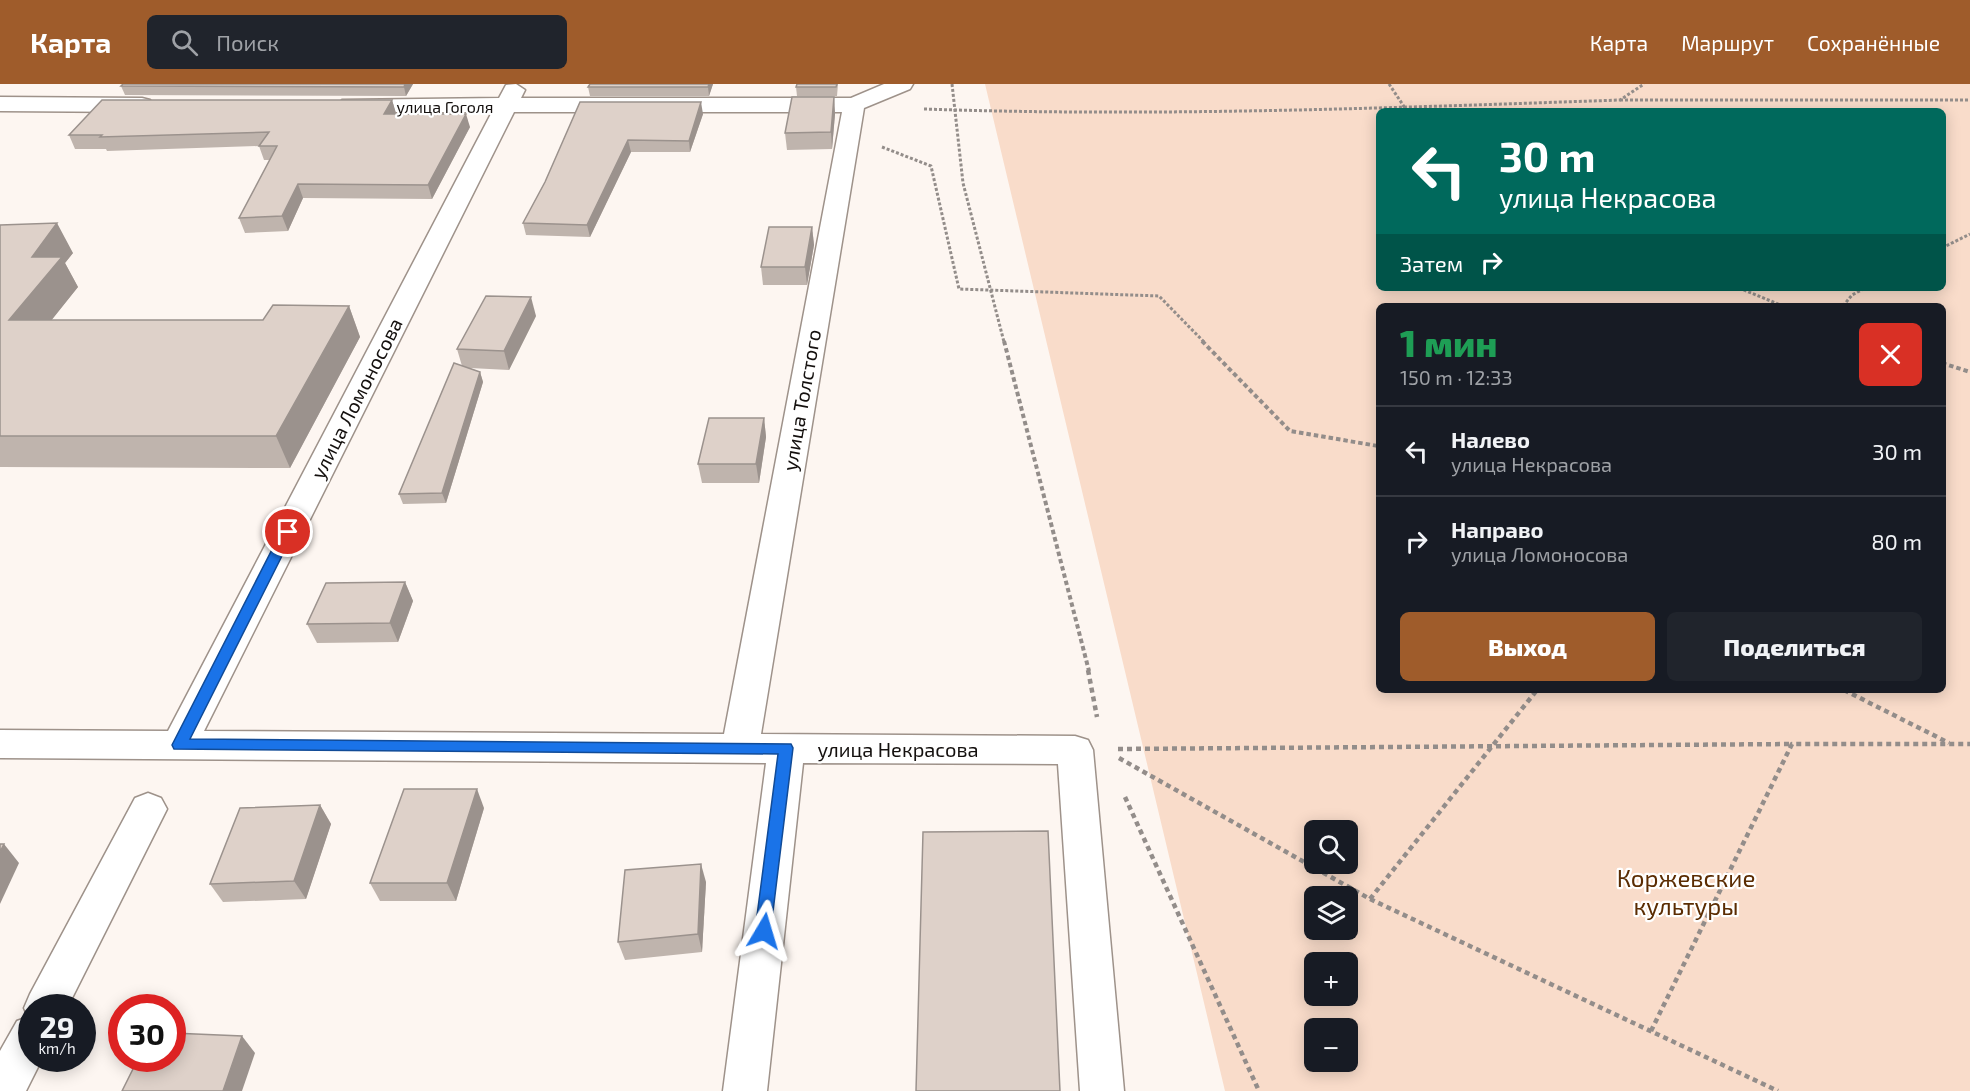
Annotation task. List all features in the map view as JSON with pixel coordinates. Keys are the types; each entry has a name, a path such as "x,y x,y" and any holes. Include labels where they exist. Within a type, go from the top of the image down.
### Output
{"street":[{"path":"854,105 902,84"},
{"name":"улица Гоголя","path":"329,105 511,95 854,105"},
{"name":"улица Ломоносова","path":"179,745 511,95"},
{"path":"0,104 165,105"},
{"name":"улица Толстого","path":"740,748 854,105"},
{"name":"улица Некрасова","path":"0,744 1089,749"},
{"path":"745,1091 786,748"},
{"path":"1089,749 1102,1091"},
{"path":"52,994 148,809"},
{"path":"2,1091 18,1061"}],"path":[{"path":"952,84 963,183 1085,651 1089,749"},
{"path":"1389,84 1402,107"},
{"path":"1620,100 1644,84"},
{"path":"854,105 1044,114 1213,114 1620,100 1970,100"},
{"path":"848,134 931,166 959,289 1159,296 1290,431 1376,446"},
{"path":"1946,246 1970,234"},
{"path":"1746,291 1776,303"},
{"path":"1845,303 1852,295 1859,291"},
{"path":"1946,364 1970,372"},
{"path":"1370,899 1535,693"},
{"path":"1850,693 1949,743"},
{"path":"1651,1031 1792,744"},
{"path":"1089,749 1970,744"},
{"path":"1089,749 1370,899 1778,1091"},
{"path":"1122,792 1259,1091"}],"green space":[{"name":"Коржевские культуры","path":"985,84 1970,84 1970,1091 1225,1091"}],"building":[{"path":"123,84 405,84 404,87 121,86"},
{"path":"590,84 709,84 708,87 588,87"},
{"path":"797,84 837,84 836,87 796,87"},
{"path":"792,97 834,97 831,132 785,133"},
{"path":"102,100 392,100 384,114 466,114 428,185 298,184 282,216 239,218 277,146 259,146 269,132 100,137 102,135 69,135"},
{"path":"580,102 701,102 689,141 628,140 587,225 523,223 545,182"},
{"path":"57,223 32,257 62,257 9,320 263,320 273,305 349,306 276,436 0,436 0,225"},
{"path":"769,227 812,227 805,267 761,267"},
{"path":"486,296 531,297 504,351 457,349"},
{"path":"454,363 480,372 442,493 399,494"},
{"path":"709,418 764,418 756,464 698,464"},
{"path":"405,582 390,623 307,624 326,583"},
{"path":"404,789 477,789 447,883 370,883"},
{"path":"320,805 294,881 210,884 240,808"},
{"path":"1048,831 1060,1091 916,1091 923,832"},
{"path":"701,864 698,934 618,942 625,870"},
{"path":"186,1034 242,1036 223,1091 122,1091 132,1072 186,1072"}],"route":[{"path":"288,532 179,745 786,748 764,931"}]}
